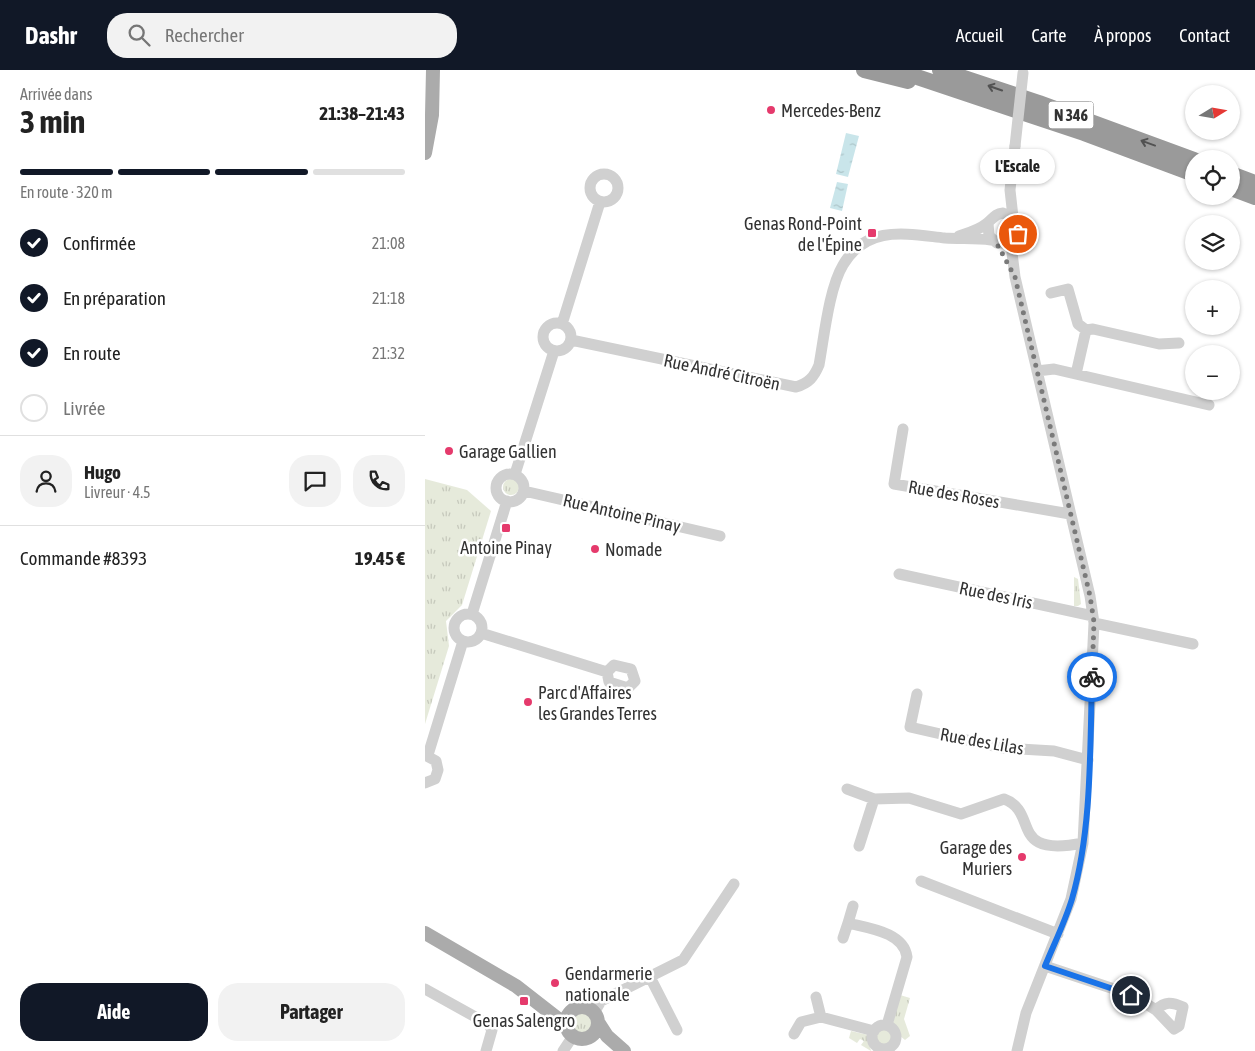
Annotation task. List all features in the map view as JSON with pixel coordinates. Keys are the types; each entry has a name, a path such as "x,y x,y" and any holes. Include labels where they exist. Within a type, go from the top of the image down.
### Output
{"highway":[{"path":"864,70 951,94 964,91"},
{"name":"N 346","path":"896,70 964,91 1185,171"},
{"name":"N 346","path":"945,71 1185,157"},
{"path":"1240,177 1255,183"},
{"path":"1240,191 1255,197"}],"main road":[{"path":"425,153 432,115 433,70"},
{"path":"425,933 516,986 560,1006 576,1009 586,1008 596,1017 607,1036 623,1051"},
{"path":"516,986 574,1033 602,1044 613,1051"},
{"path":"574,1033 568,1015 576,1009"},
{"path":"574,1033 593,1036 596,1017"}],"street":[{"path":"1017,1051 1027,1013 1071,899 1083,843 1093,619 1011,253 1018,229 1013,217 1010,190 1023,71"},
{"path":"953,239 988,224 1010,190"},
{"path":"562,324 600,202"},
{"path":"996,214 1003,213 1013,217"},
{"path":"988,224 987,232 1015,277"},
{"name":"Rue André Citroën","path":"571,340 786,387 796,387 805,384 814,377 819,365 835,283 842,266 851,254 873,238 889,234 903,233 994,242"},
{"path":"994,242 1005,244 1013,241"},
{"path":"1051,293 1069,289 1078,324 1086,330 1093,329 1166,345 1179,343"},
{"path":"551,324 562,324 570,332 571,340 566,348 554,351 544,343 543,332 551,324"},
{"path":"1077,374 1086,330"},
{"path":"1031,345 1039,350 1041,358 1057,370"},
{"path":"515,474 554,351"},
{"path":"1042,391 1051,375 1057,370"},
{"path":"1037,371 1057,370 1209,405"},
{"name":"Rue des Roses","path":"903,429 893,484 1071,514"},
{"path":"515,474 522,479 525,491 518,500 507,501 498,494 496,485 503,475 515,474"},
{"name":"Rue Antoine Pinay","path":"525,491 720,536"},
{"path":"472,614 507,501"},
{"name":"Rue des Iris","path":"899,574 1193,644"},
{"path":"463,614 472,614 480,620 481,633 475,640 463,641 455,634 454,625 463,614"},
{"path":"481,633 607,672"},
{"path":"425,783 435,778 439,770 436,761 427,755 463,641"},
{"name":"Rue des Lilas","path":"917,694 910,727 1002,748 1054,751 1088,760"},
{"path":"847,789 874,799 909,798 961,814 1004,800 1016,806 1031,837 1035,841 1057,848 1083,843"},
{"path":"859,846 874,799"},
{"path":"921,881 1057,934"},
{"path":"596,1017 601,1002 683,960 734,884"},
{"path":"843,938 853,906"},
{"path":"848,923 885,932 903,944 906,950 907,957 887,1025"},
{"path":"1045,966 1115,988 1156,1010"},
{"path":"649,977 677,1030"},
{"path":"425,989 488,1024 492,1030 486,1051"},
{"path":"816,997 821,1017"},
{"path":"794,1034 801,1022 821,1017 874,1031"},
{"path":"887,1025 896,1032 895,1044 885,1050 877,1049 873,1042 874,1031 879,1026 887,1025"},
{"path":"563,1051 574,1033"}],"green space":[{"path":"425,479 467,490 491,511 462,605 446,621 449,646 425,724"},
{"path":"508,479 514,479 519,484 517,493 508,495 503,490 503,484"},
{"path":"1074,577 1078,579 1081,604 1078,606 1074,606"},
{"path":"900,995 910,998 904,1019 910,1036 905,1040 900,1036 893,1023"},
{"path":"583,1013 590,1016 593,1023 590,1030 583,1033 576,1030 573,1023 576,1016"},
{"path":"881,1028 889,1028 894,1033 892,1044 881,1046 876,1041 876,1033"},
{"path":"851,1031 868,1035 871,1051 861,1045 864,1041 860,1039 857,1043 849,1038"}],"water":[{"path":"846,133 859,136 848,177 836,174"},
{"path":"837,182 848,184 842,211 830,208"}],"way so far":[{"path":"1018,234 1009,243 997,244 1015,277 1090,596 1094,622 1092,677"}],"place":[{"name":"Mercedes-Benz","path":"771,110"},
{"name":"Genas Rond-Point de l'Épine","path":"872,233"},
{"name":"L'Escale","path":"1018,234"},
{"name":"Garage Gallien","path":"449,451"},
{"name":"Antoine Pinay","path":"506,528"},
{"name":"Nomade","path":"595,549"},
{"name":"Parc d'Affaires les Grandes Terres","path":"528,702"},
{"name":"Garage des Muriers","path":"1022,857"},
{"name":"Gendarmerie nationale","path":"555,983"},
{"name":"Genas Salengro","path":"524,1001"}],"route":[{"path":"1092,677 1083,843 1071,899 1045,966 1115,988 1131,995"}]}
